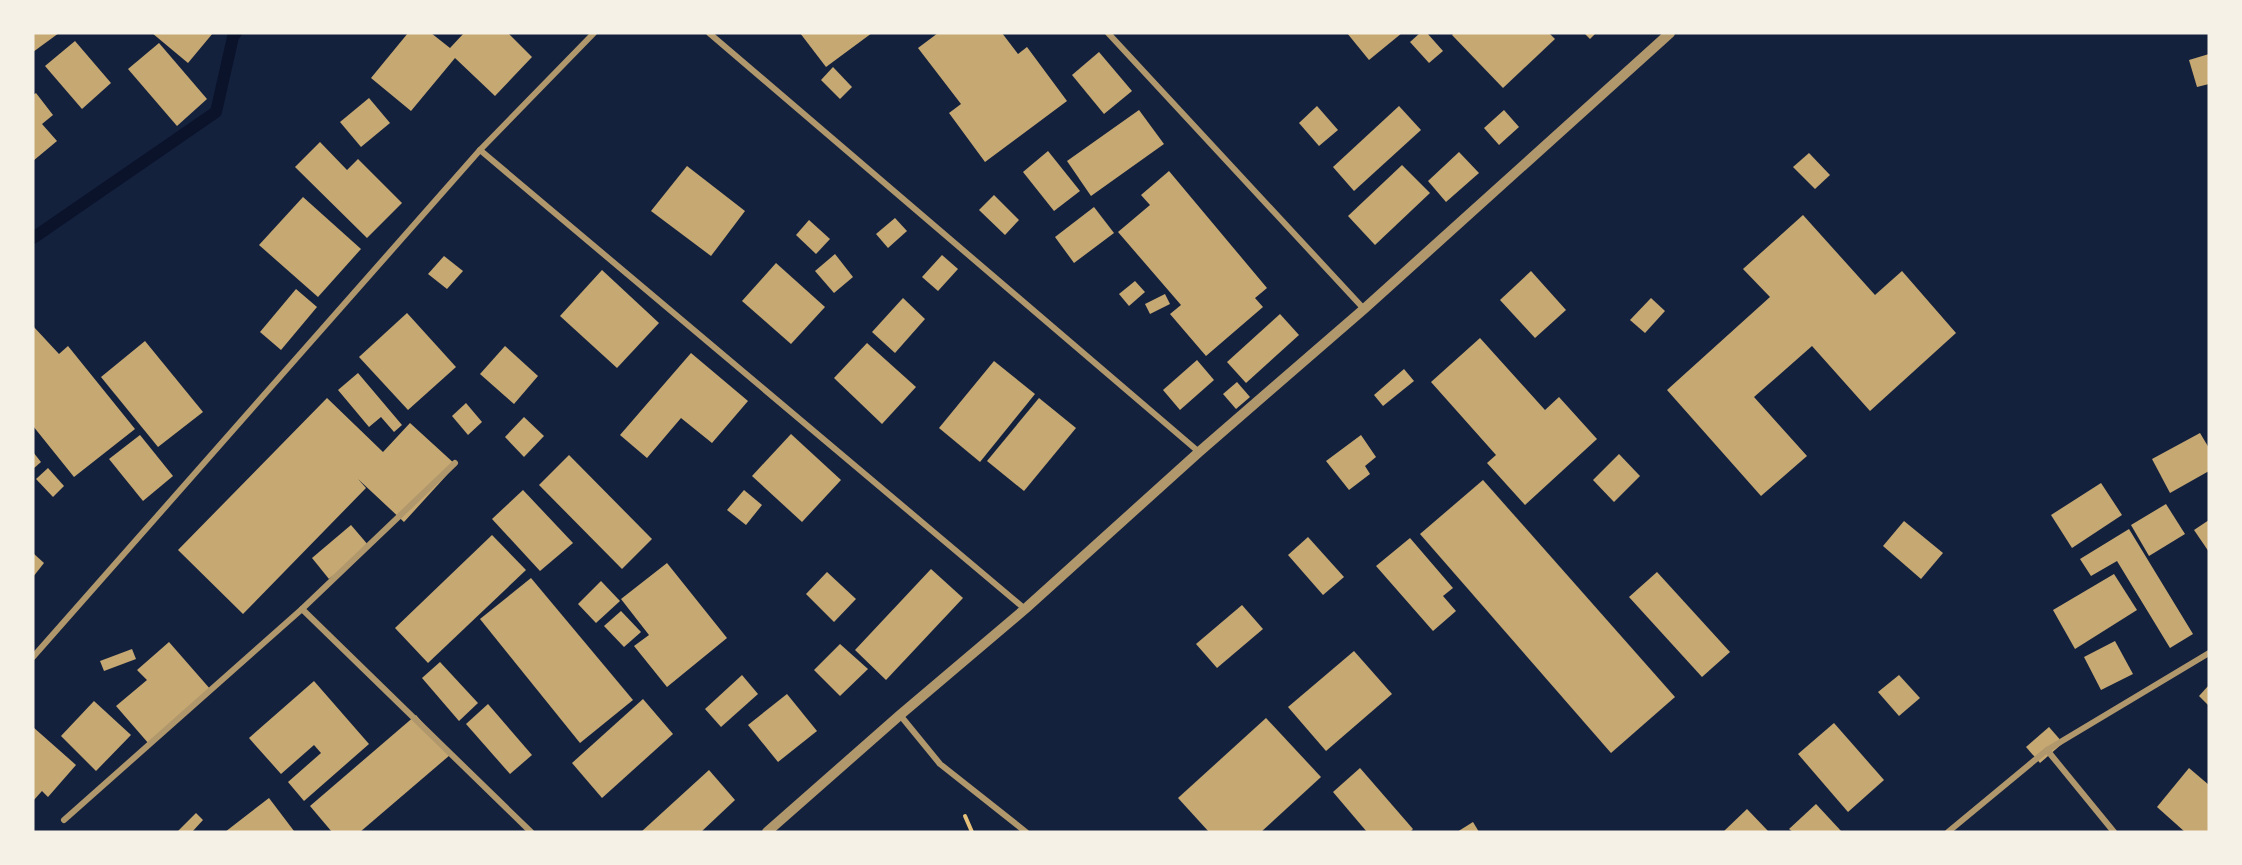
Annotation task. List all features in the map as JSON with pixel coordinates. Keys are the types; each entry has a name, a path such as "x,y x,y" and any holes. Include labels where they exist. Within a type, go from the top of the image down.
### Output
{"street":[{"path":"33,657 480,150 594,33"},
{"path":"709,33 1199,452"},
{"path":"1108,33 1364,309"},
{"path":"767,832 1364,309 1670,33"},
{"path":"480,150 1024,609"},
{"path":"64,820 302,609 455,464"},
{"path":"302,609 531,832"},
{"path":"1948,832 2047,750 2209,653"},
{"path":"900,714 940,764 1026,832"},
{"path":"2047,750 2114,832"}],"building":[{"path":"33,33 59,33 33,52"},
{"path":"152,33 213,33 188,63"},
{"path":"408,33 431,33 450,48 464,33 508,33 532,57 495,96 455,58 411,111 371,78"},
{"path":"800,33 872,33 826,67"},
{"path":"938,33 1002,33 1018,54 1027,47 1067,101 985,162 949,113 961,104 918,48"},
{"path":"1347,33 1402,33 1369,60"},
{"path":"1420,33 1427,33 1443,51 1429,63 1410,42"},
{"path":"1454,33 1549,33 1555,39 1503,88 1452,35"},
{"path":"1584,33 1596,33 1590,39"},
{"path":"75,41 111,83 82,109 45,66"},
{"path":"159,43 207,99 177,126 128,69"},
{"path":"1099,52 1132,91 1104,114 1072,75"},
{"path":"2209,54 2209,84 2197,87 2189,60"},
{"path":"833,67 852,87 840,99 821,80"},
{"path":"36,93 53,115 42,124 57,141 33,161 33,95"},
{"path":"369,98 390,123 361,147 340,122"},
{"path":"1317,106 1338,130 1319,146 1299,123"},
{"path":"1399,106 1421,130 1354,191 1333,167"},
{"path":"1139,110 1164,144 1091,196 1067,161"},
{"path":"1504,110 1519,127 1499,145 1484,128"},
{"path":"320,142 347,170 358,159 402,203 367,238 295,167"},
{"path":"1048,151 1080,191 1054,211 1023,172"},
{"path":"1459,152 1479,173 1446,202 1428,181"},
{"path":"1809,153 1830,175 1815,189 1793,167"},
{"path":"1402,165 1430,193 1375,245 1348,216"},
{"path":"687,166 745,211 711,256 651,211"},
{"path":"1169,171 1267,288 1255,298 1263,307 1206,356 1170,314 1181,305 1118,232 1150,205 1141,195"},
{"path":"994,195 1019,220 1005,235 979,210"},
{"path":"303,197 361,249 318,297 259,245"},
{"path":"1094,207 1114,233 1074,263 1055,237"},
{"path":"1803,215 1875,295 1902,271 1956,333 1870,411 1812,346 1754,397 1807,456 1761,496 1667,390 1770,297 1743,269"},
{"path":"895,218 907,231 888,248 876,234"},
{"path":"809,220 830,239 816,254 796,235"},
{"path":"835,254 853,277 834,293 815,271"},
{"path":"942,255 958,269 938,291 922,277"},
{"path":"444,256 463,271 447,289 428,274"},
{"path":"776,263 825,307 791,344 742,301"},
{"path":"602,270 659,323 617,368 560,316"},
{"path":"1531,271 1566,310 1535,338 1500,300"},
{"path":"1135,281 1145,292 1129,306 1119,294"},
{"path":"296,289 317,307 281,350 260,332"},
{"path":"1165,294 1170,304 1150,314 1145,304"},
{"path":"903,298 925,319 895,353 872,332"},
{"path":"1651,298 1665,311 1645,333 1630,320"},
{"path":"407,313 456,367 408,410 359,357"},
{"path":"1280,314 1299,335 1246,383 1227,362"},
{"path":"33,326 59,354 68,346 135,429 74,477 33,426"},
{"path":"1480,338 1545,410 1559,397 1597,439 1525,505 1487,463 1496,455 1431,382"},
{"path":"145,341 203,412 158,447 101,377"},
{"path":"867,343 916,387 882,424 834,378"},
{"path":"505,346 538,376 514,404 480,374"},
{"path":"691,353 748,401 712,443 681,418 647,458 620,435"},
{"path":"1197,360 1214,380 1180,410 1163,390"},
{"path":"994,361 1035,394 980,462 939,428"},
{"path":"1404,369 1414,381 1383,406 1374,395"},
{"path":"358,373 402,425 394,432 381,417 369,427 338,390"},
{"path":"1237,382 1250,397 1236,409 1223,394"},
{"path":"327,398 383,452 410,423 456,465 404,522 358,479 366,488 243,614 178,550"},
{"path":"1039,398 1076,428 1024,491 987,461"},
{"path":"466,403 482,422 468,435 452,416"},
{"path":"524,417 544,436 524,457 505,437"},
{"path":"2200,433 2209,448 2209,471 2170,493 2152,459"},
{"path":"791,434 841,480 802,522 752,476"},
{"path":"140,435 173,476 143,501 109,459"},
{"path":"1361,435 1376,457 1365,466 1370,474 1349,490 1326,461"},
{"path":"33,452 41,462 33,469"},
{"path":"1619,454 1640,476 1614,502 1593,480"},
{"path":"569,455 652,539 622,569 539,485"},
{"path":"48,468 64,486 53,497 36,479"},
{"path":"1483,480 1675,697 1611,753 1420,534"},
{"path":"2101,483 2122,515 2072,548 2051,515"},
{"path":"523,490 573,543 540,571 492,519"},
{"path":"744,490 762,505 746,525 727,510"},
{"path":"2166,504 2185,534 2149,556 2131,525"},
{"path":"2209,520 2209,552 2194,530"},
{"path":"1904,521 1943,553 1921,579 1883,546"},
{"path":"351,525 369,546 329,579 312,558"},
{"path":"2129,529 2193,634 2170,648 2117,561 2091,576 2080,559"},
{"path":"492,535 526,570 428,663 395,628"},
{"path":"1308,537 1344,577 1323,595 1288,555"},
{"path":"1410,538 1453,588 1443,596 1456,611 1433,631 1376,566"},
{"path":"33,553 44,563 33,577"},
{"path":"667,563 727,638 667,687 634,646 649,635 621,599"},
{"path":"931,569 963,598 886,680 855,650"},
{"path":"827,572 856,599 834,622 806,594"},
{"path":"1657,572 1730,652 1702,677 1629,597"},
{"path":"2114,574 2137,610 2075,649 2053,610"},
{"path":"531,578 633,700 580,743 480,619"},
{"path":"601,581 620,601 596,623 578,604"},
{"path":"1242,605 1263,629 1217,668 1196,644"},
{"path":"621,611 641,632 624,647 604,626"},
{"path":"2115,641 2133,674 2101,690 2084,657"},
{"path":"169,642 211,690 149,744 116,706 147,680 137,670"},
{"path":"840,644 868,669 840,696 814,670"},
{"path":"132,649 136,659 104,671 100,661"},
{"path":"1354,651 1392,694 1326,751 1288,707"},
{"path":"440,662 478,703 459,721 422,678"},
{"path":"742,675 758,694 721,727 705,709"},
{"path":"1899,675 1920,698 1899,716 1878,692"},
{"path":"314,681 369,744 304,801 288,782 321,753 314,745 281,774 249,738"},
{"path":"2209,685 2209,706 2199,696"},
{"path":"787,694 817,731 778,762 748,725"},
{"path":"643,699 673,734 602,798 572,763"},
{"path":"94,701 131,735 96,771 61,736"},
{"path":"488,704 532,755 510,774 466,724"},
{"path":"416,715 450,755 360,832 332,832 310,806"},
{"path":"1266,718 1321,777 1261,832 1209,832 1178,798"},
{"path":"1834,723 1884,780 1848,812 1798,754"},
{"path":"33,727 76,765 48,797 42,791 33,801"},
{"path":"2049,727 2063,743 2040,763 2026,747"},
{"path":"1360,768 1413,829 1410,832 1367,832 1333,792"},
{"path":"2189,768 2209,785 2209,832 2185,832 2157,807"},
{"path":"709,770 735,800 701,832 641,832"},
{"path":"269,798 294,831 225,832"},
{"path":"1816,804 1842,832 1793,832 1789,829"},
{"path":"1747,809 1769,832 1723,832"},
{"path":"196,813 203,820 192,832 177,832"},
{"path":"1473,822 1479,832 1457,832"}],"waterway":[{"path":"33,238 216,112 233,37 236,33"}]}
